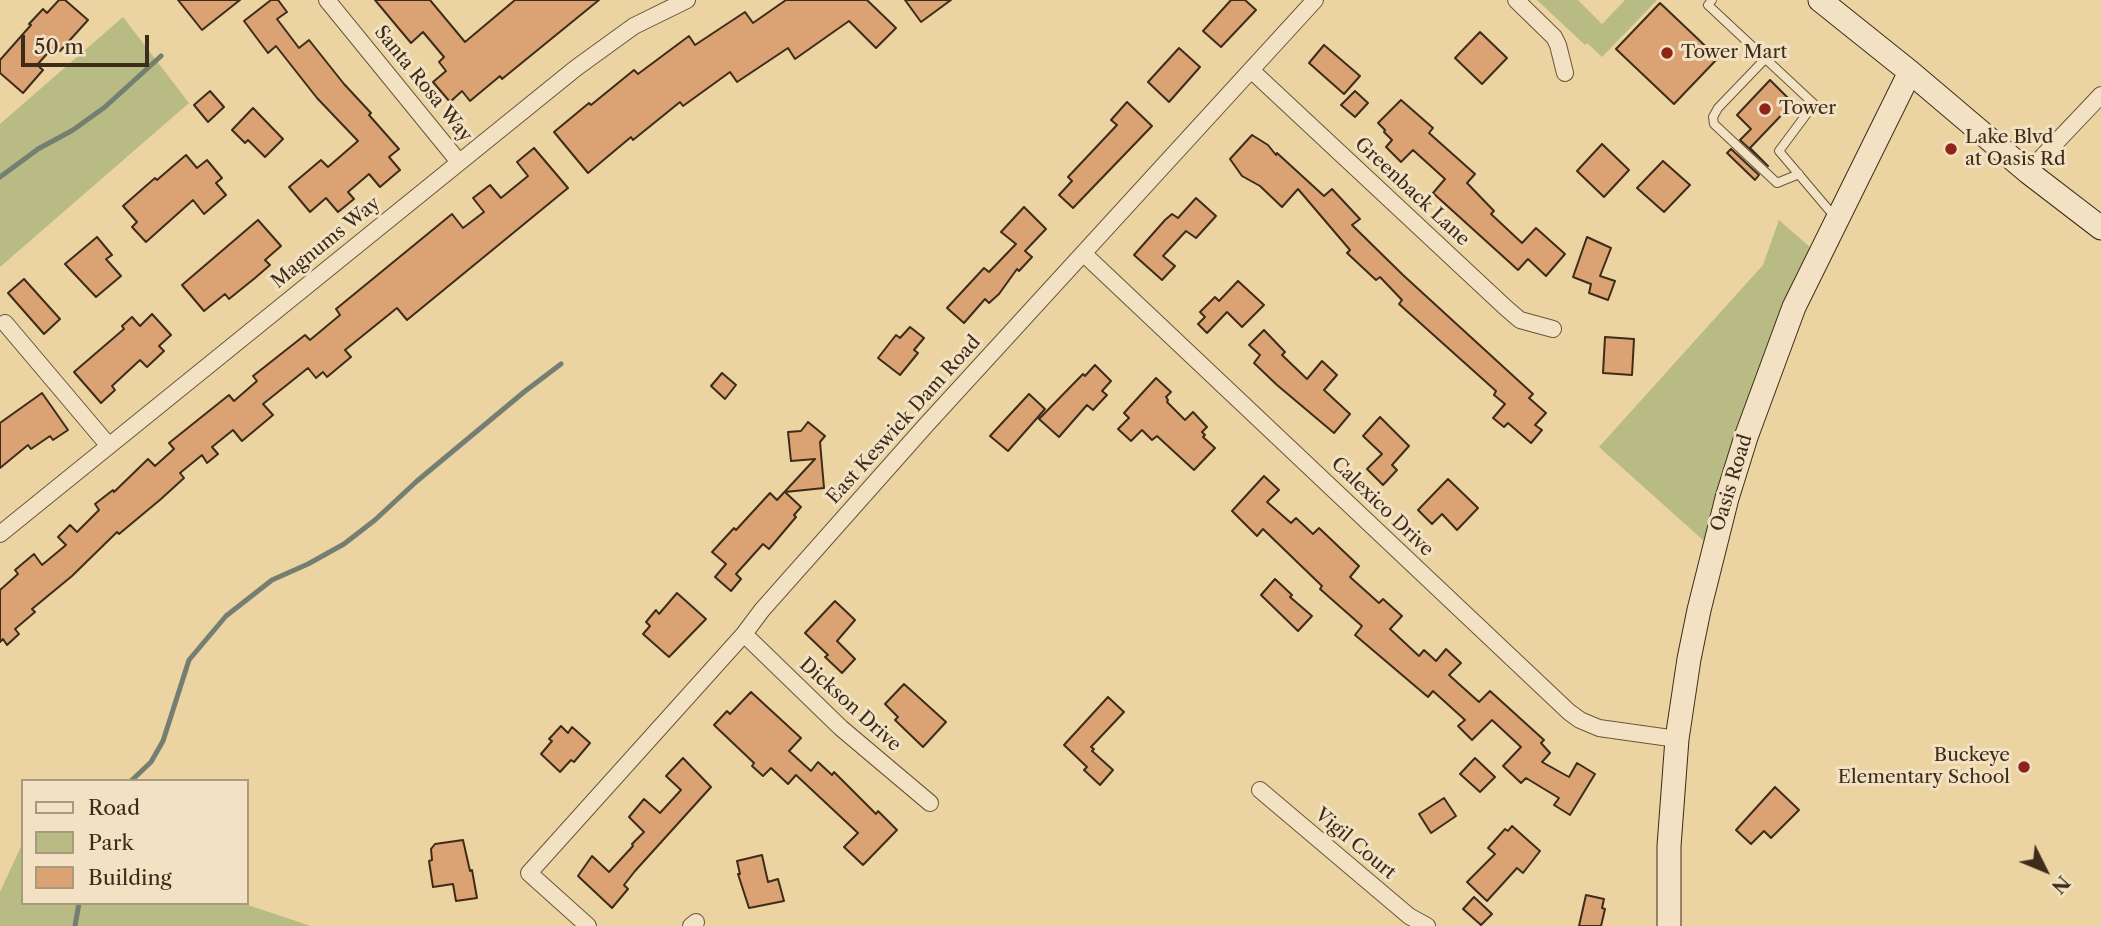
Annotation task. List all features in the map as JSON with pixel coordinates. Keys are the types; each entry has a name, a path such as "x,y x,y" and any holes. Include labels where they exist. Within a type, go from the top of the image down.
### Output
{"main road":[{"path":"1820,0 2028,172 2101,228"},
{"name":"Oasis Road","path":"1668,926 1669,846 1678,739 1689,659 1727,498 1746,437 1794,307 1910,72"}],"street":[{"name":"Santa Rosa Way","path":"327,0 459,163"},
{"name":"Magnums Way","path":"0,534 620,34 687,0"},
{"name":"East Keswick Dam Road","path":"588,926 529,873 744,635 762,610 927,424 1315,0"},
{"path":"1516,0 1553,37 1558,45 1565,73"},
{"name":"Greenback Lane","path":"1251,70 1506,308 1521,320 1553,329"},
{"path":"2028,172 2101,95"},
{"name":"Calexico Drive","path":"1084,254 1569,712 1599,728 1678,739"},
{"path":"5,323 109,446"},
{"name":"Dickson Drive","path":"744,635 841,728 930,803"},
{"name":"Vigil Court","path":"1260,790 1400,909 1427,926"}],"lane":[{"path":"1712,0 1708,5 1814,104 1779,151 1836,218"},
{"path":"1766,58 1718,108 1713,117 1714,124 1777,183 1799,174"}],"green space":[{"path":"1537,0 1578,0 1602,24 1625,0 1657,0 1602,57 1587,43 1585,45"},
{"path":"123,17 189,103 0,267 0,124"},
{"path":"1779,220 1811,248 1729,458 1704,541 1599,447 1763,265"},
{"path":"21,846 21,905 248,905 311,926 0,926 0,892"}],"building":[{"path":"59,0 65,0 88,20 60,51 54,46 37,65 43,70 23,93 0,73 0,60 43,9 47,13"},
{"path":"178,0 240,0 202,30"},
{"path":"271,0 278,0 287,12 277,19 299,48 309,40 399,149 389,157 400,170 380,187 369,174 348,192 354,199 338,212 326,198 310,212 289,187 321,160 328,167 358,141 317,98 276,46 268,53 244,21"},
{"path":"375,0 430,0 465,42 515,0 599,0 502,79 500,76 470,101 462,91 450,102 433,82 446,71 439,62 444,57 423,32 411,43"},
{"path":"786,0 867,0 896,28 876,48 849,21 795,59 788,48 737,82 730,72 683,106 680,102 633,140 631,137 588,173 554,132 634,70 638,74 689,36 695,45 745,12 753,23"},
{"path":"905,0 951,0 921,22"},
{"path":"1231,0 1245,0 1256,10 1221,47 1203,31"},
{"name":"Tower Mart","path":"1660,3 1718,58 1674,104 1616,49"},
{"path":"1480,32 1507,58 1482,84 1455,58"},
{"path":"1324,45 1360,76 1344,94 1309,63"},
{"path":"1179,48 1200,67 1169,102 1148,82"},
{"name":"Tower","path":"1770,80 1793,103 1750,148 1768,166 1740,140 1751,129 1737,115"},
{"path":"210,91 224,107 208,122 194,105"},
{"path":"1355,91 1368,103 1355,117 1341,105"},
{"path":"1401,100 1433,128 1429,133 1475,174 1467,183 1494,211 1491,214 1522,243 1536,228 1565,254 1546,276 1528,259 1518,270 1433,193 1445,179 1413,150 1401,162 1386,147 1392,140 1378,123"},
{"path":"1127,102 1152,126 1073,208 1059,195 1072,181 1068,177 1117,125 1111,120"},
{"path":"253,108 283,139 265,157 248,140 245,143 232,130"},
{"path":"1252,135 1268,145 1324,196 1332,189 1360,219 1352,225 1533,394 1529,398 1546,413 1535,425 1542,430 1531,443 1508,423 1504,427 1493,418 1505,404 1494,395 1496,391 1399,304 1402,300 1380,277 1376,280 1347,253 1350,250 1298,189 1282,207 1260,186 1242,176 1230,159"},
{"path":"1602,144 1629,170 1604,197 1577,171"},
{"path":"534,148 568,188 407,320 397,308 345,350 351,357 327,377 323,372 316,378 308,368 263,404 273,415 242,441 233,430 212,447 218,454 207,463 202,455 180,473 184,478 119,534 117,532 72,576 32,609 35,612 15,629 19,634 7,645 3,639 0,642 0,590 18,574 15,570 34,554 42,565 66,545 58,537 70,525 77,532 99,510 95,504 113,490 114,492 148,459 155,466 174,449 169,443 229,395 234,401 257,381 253,376 305,335 310,340 340,315 336,309 452,214 463,228 484,212 473,198 490,185 501,198 528,176 517,162"},
{"path":"1731,149 1759,175 1755,180 1727,153"},
{"path":"186,155 197,168 207,160 222,178 216,183 226,195 204,214 193,200 146,242 132,227 137,222 123,206"},
{"path":"1663,161 1690,185 1664,212 1637,188"},
{"path":"1196,198 1216,216 1196,238 1186,231 1163,256 1175,266 1162,280 1134,255 1165,220 1172,214 1178,218"},
{"path":"1024,207 1046,229 1025,251 1032,257 1019,271 1017,269 999,294 989,303 985,299 964,323 947,308 984,268 989,272 1016,244 1001,232"},
{"path":"258,220 281,246 265,260 270,265 229,299 225,294 204,311 182,285"},
{"path":"97,237 112,255 106,259 121,276 96,297 65,264"},
{"path":"1587,237 1611,248 1600,276 1615,281 1608,300 1589,293 1591,284 1573,277"},
{"path":"24,279 60,319 44,334 8,293"},
{"path":"1238,281 1264,305 1242,327 1227,312 1207,333 1198,324 1205,317 1200,312 1215,297 1219,301"},
{"path":"152,314 171,335 159,346 164,351 147,367 140,360 112,386 115,390 101,403 74,372 124,329 122,326 132,317 140,326"},
{"path":"910,327 924,338 914,350 918,353 900,375 878,358 896,335 900,338"},
{"path":"1264,330 1285,352 1282,355 1307,379 1322,361 1337,375 1324,390 1350,414 1334,433 1254,363 1260,355 1249,345"},
{"path":"1605,337 1634,339 1632,375 1603,373"},
{"path":"1095,365 1111,381 1102,391 1107,395 1093,410 1087,405 1059,437 1039,419"},
{"path":"722,373 736,385 725,399 711,386"},
{"path":"1156,378 1171,392 1166,397 1167,402 1185,420 1193,412 1207,427 1202,432 1205,435 1203,437 1215,448 1194,470 1157,436 1152,440 1142,430 1131,441 1118,429 1129,418 1124,413"},
{"path":"42,393 68,430 53,440 50,436 31,449 28,445 0,468 0,423"},
{"path":"1029,394 1045,409 1008,451 990,436"},
{"path":"1380,417 1409,446 1392,465 1397,470 1383,485 1367,469 1382,454 1363,436"},
{"path":"808,422 825,436 820,442 824,488 785,492 801,507 794,515 796,517 769,549 763,544 736,574 741,579 731,591 715,577 726,564 712,552 770,493 777,500 815,459 791,461 788,432 801,431"},
{"path":"1264,476 1279,490 1267,502 1291,523 1296,518 1313,534 1319,528 1359,566 1350,577 1379,603 1383,599 1402,616 1390,629 1419,656 1424,650 1436,661 1446,649 1461,663 1449,675 1479,702 1490,691 1544,740 1541,743 1550,753 1542,762 1569,777 1577,763 1595,774 1570,815 1554,805 1559,798 1526,778 1521,783 1503,766 1521,747 1492,720 1472,740 1458,726 1465,720 1433,691 1428,697 1355,635 1362,626 1320,589 1322,586 1263,529 1257,536 1232,511"},
{"path":"1448,479 1478,508 1457,530 1442,514 1432,524 1418,510"},
{"path":"1275,579 1292,595 1290,597 1312,616 1298,631 1261,595"},
{"path":"677,593 706,619 669,657 643,634 650,626 646,622 656,610 659,614"},
{"path":"835,601 855,620 837,641 855,659 842,673 805,633"},
{"path":"904,684 946,722 923,747 895,720 898,717 885,704"},
{"path":"751,692 801,738 789,751 811,771 818,762 832,775 834,772 876,814 878,811 897,830 863,865 844,847 858,833 796,775 788,784 771,768 763,776 752,766 754,763 714,725 727,711 730,714"},
{"path":"1108,697 1124,712 1091,747 1113,770 1100,785 1084,770 1087,767 1064,745"},
{"path":"561,726 568,733 572,727 590,743 574,762 571,760 560,772 541,754 552,741 549,739"},
{"path":"683,758 711,787 635,871 624,885 628,889 612,908 578,876 592,856 609,872 633,846 644,832 629,817 644,799 660,813 681,790 666,776"},
{"path":"1475,758 1495,777 1480,792 1460,774"},
{"path":"1775,787 1799,810 1771,838 1764,831 1751,844 1736,830"},
{"path":"1444,798 1456,816 1431,833 1419,814"},
{"path":"1512,826 1540,851 1523,873 1517,868 1487,901 1467,882 1495,854 1488,848 1505,829 1508,831"},
{"path":"463,840 477,898 456,901 453,884 433,887 429,861 432,860 431,849 435,844"},
{"path":"762,855 768,882 778,879 784,901 749,908 738,874 737,861"},
{"path":"1586,895 1604,899 1601,926 1579,926"},
{"path":"1474,897 1492,914 1481,925 1463,909"}],"waterway":[{"path":"0,177 38,149 73,130 105,107 161,56"},
{"path":"133,779 151,762 163,741 189,660 226,616 272,580 344,544 561,364"},
{"path":"75,926 79,905"}],"place":[{"name":"Tower Mart","path":"1667,53"},
{"name":"Tower","path":"1765,109"},
{"name":"Lake Blvd at Oasis Rd","path":"1951,149"},
{"name":"Buckeye Elementary School","path":"2024,767"}]}
